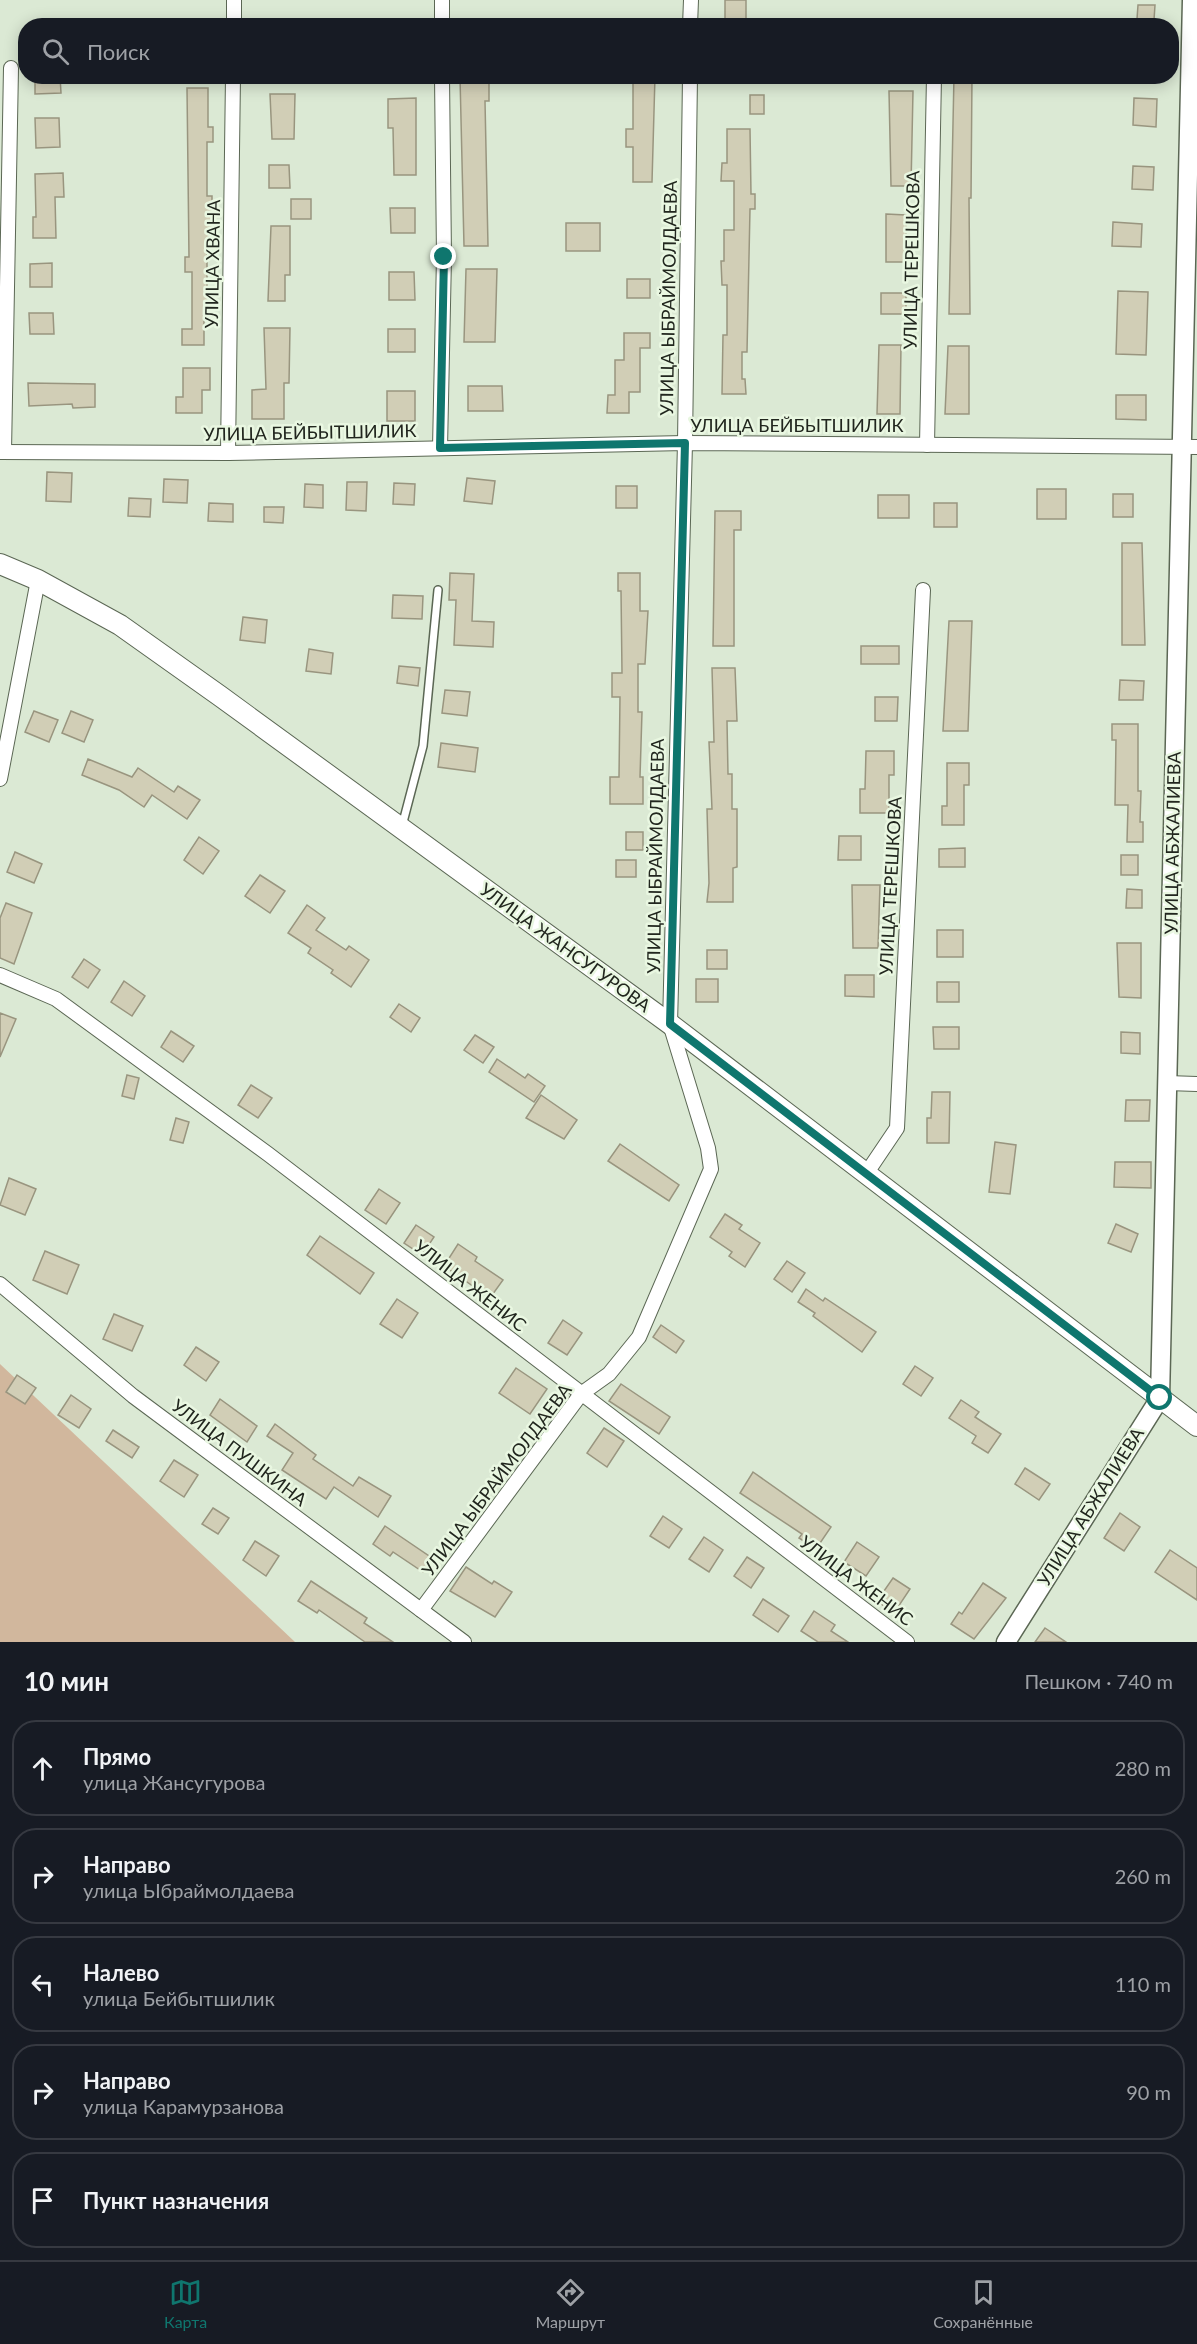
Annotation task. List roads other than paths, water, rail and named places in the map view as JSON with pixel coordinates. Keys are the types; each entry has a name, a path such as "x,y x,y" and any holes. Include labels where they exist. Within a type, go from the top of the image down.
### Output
{"main road":[{"name":"УЛИЦА ЖАНСУГУРОВА","path":"0,564 38,580 120,625 402,828 670,1024 1197,1426"}],"street":[{"path":"234,0 234,18"},
{"path":"442,0 442,18"},
{"path":"690,18 691,0"},
{"name":"УЛИЦА АБЖАЛИЕВА","path":"1006,1642 1160,1398 1167,1083 1190,447 1192,0"},
{"path":"2,452 11,68"},
{"name":"УЛИЦА ХВАНА","path":"228,453 233,84"},
{"path":"440,448 444,257 442,84"},
{"name":"УЛИЦА ЫБРАЙМОЛДАЕВА","path":"422,1610 581,1394 609,1374 639,1337 711,1169 708,1148 670,1024 685,443 690,84"},
{"name":"УЛИЦА ТЕРЕШКОВА","path":"927,445 934,84"},
{"name":"УЛИЦА БЕЙБЫТШИЛИК","path":"2,452 228,453 685,443 1190,447"},
{"path":"0,779 38,580"},
{"name":"УЛИЦА ТЕРЕШКОВА","path":"866,1174 897,1128 923,590"},
{"name":"УЛИЦА ЖЕНИС","path":"0,975 56,999 268,1154 907,1642"},
{"path":"1167,1083 1197,1084"},
{"name":"УЛИЦА ПУШКИНА","path":"0,1284 133,1396 464,1642"}],"lane":[{"path":"402,828 423,746 438,590"}]}
